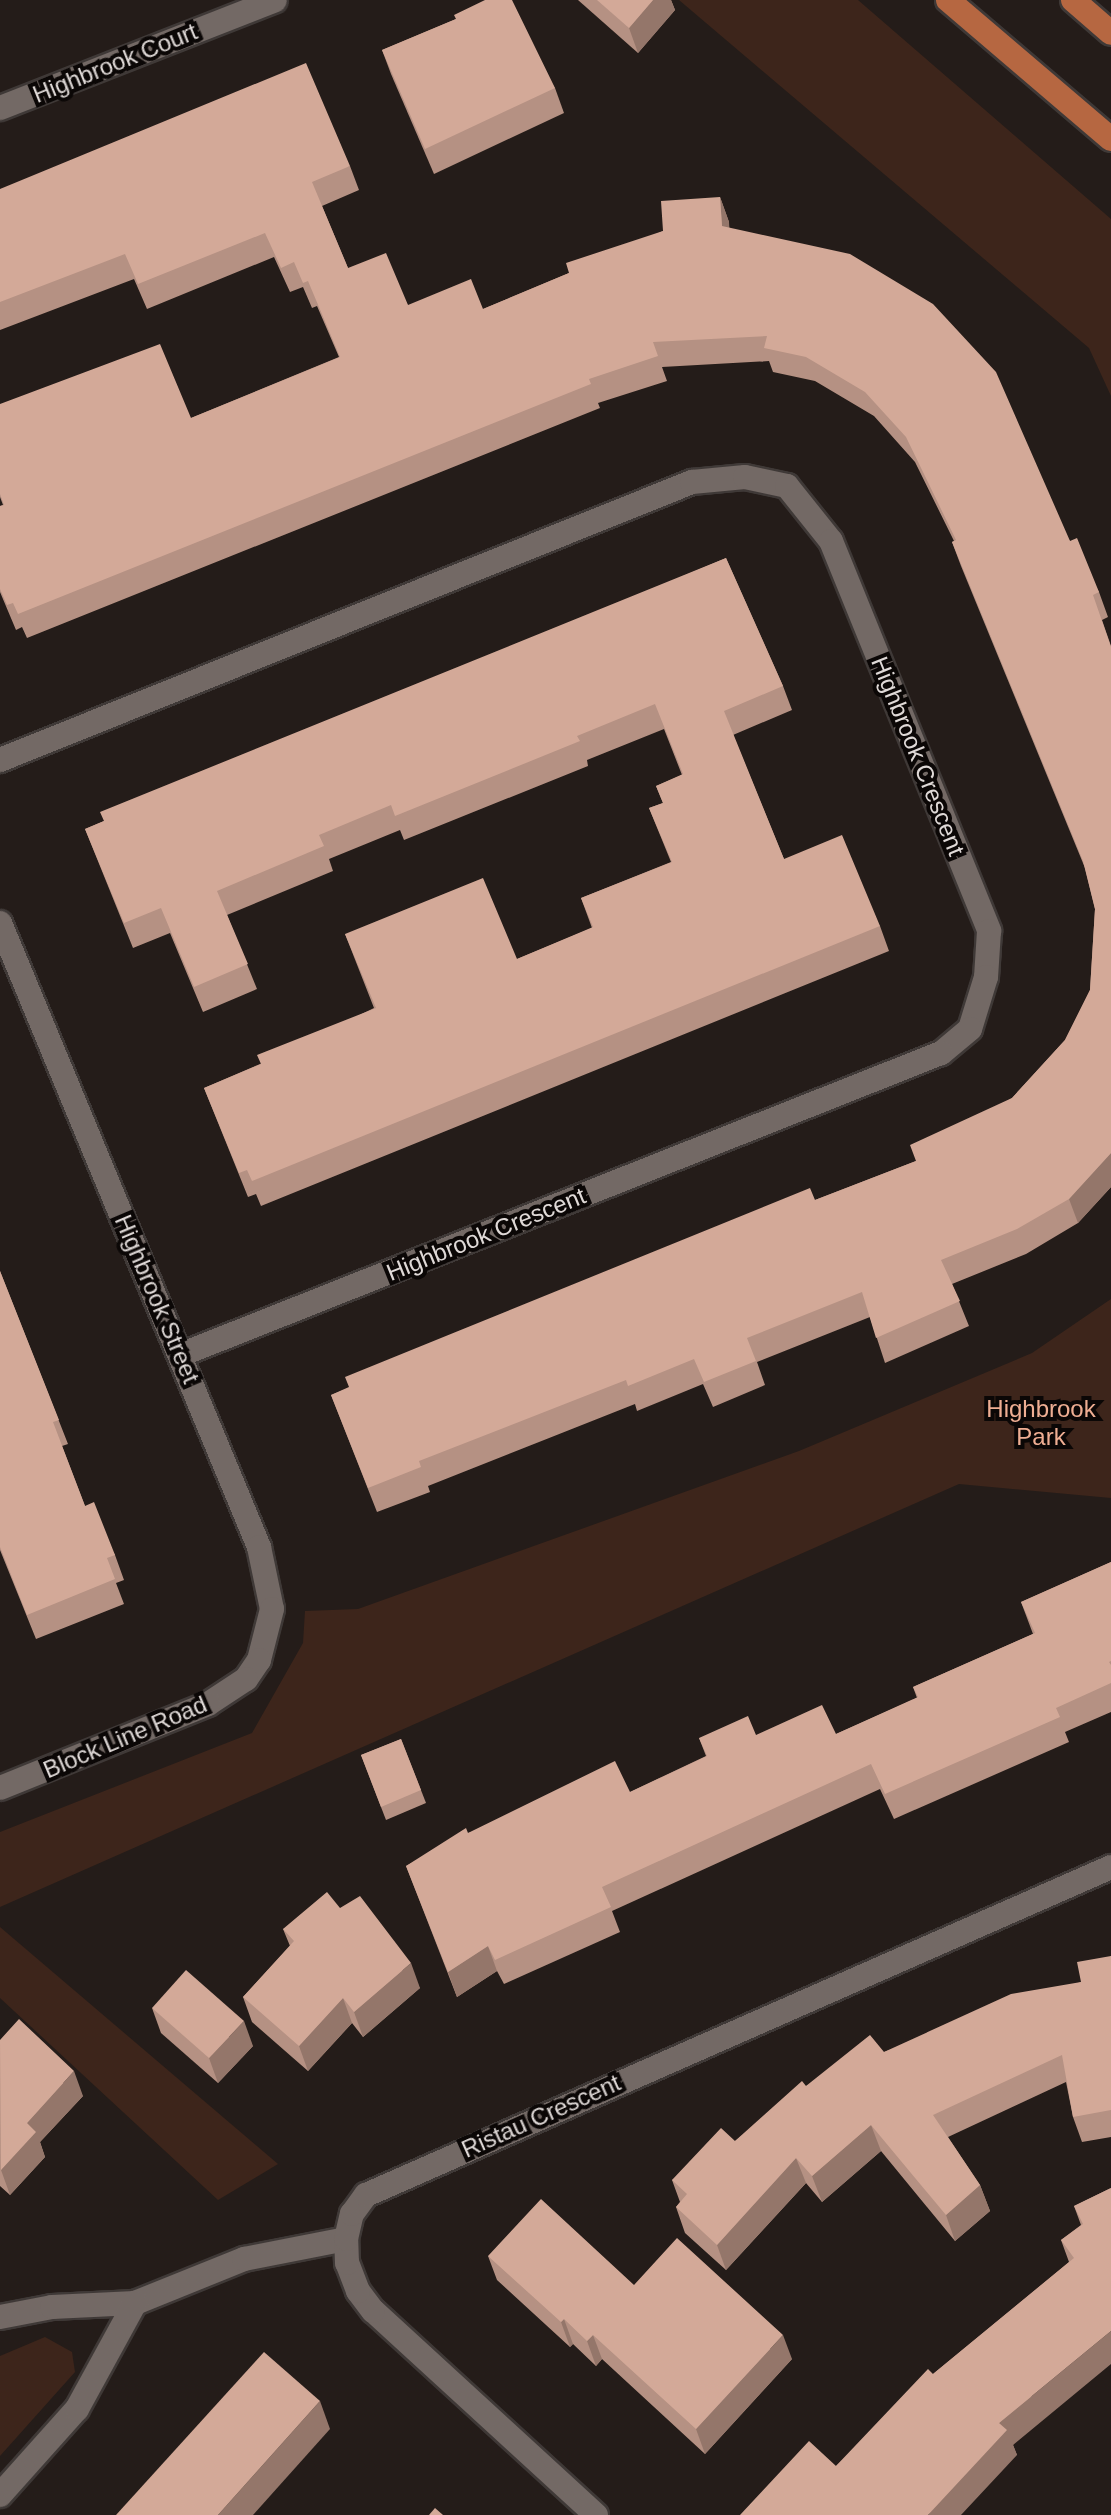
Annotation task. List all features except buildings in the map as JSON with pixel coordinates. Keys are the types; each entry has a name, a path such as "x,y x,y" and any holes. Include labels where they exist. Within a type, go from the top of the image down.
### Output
{"main road":[{"path":"948,0 1111,139"},
{"path":"1073,0 1111,33"}],"street":[{"name":"Highbrook Court","path":"0,108 275,0"},
{"name":"Highbrook Crescent","path":"0,760 692,482 745,477 787,486 831,541 989,931 986,977 970,1029 941,1053 180,1355"},
{"name":"Highbrook Street","path":"0,923 259,1547 272,1609 259,1660 246,1679"},
{"name":"Block Line Road","path":"0,1788 158,1728 246,1679"},
{"name":"Ristau Crescent","path":"346,2239 352,2214 366,2195 394,2180 1111,1867"},
{"path":"0,2317 52,2307 135,2303 244,2259 346,2239 347,2263 373,2311 596,2515"},
{"path":"0,2495 77,2409 135,2303"}],"green space":[{"path":"679,0 858,0 1111,219 1111,396 1089,348"},
{"name":"Highbrook Park","path":"1111,1299 1111,1498 959,1484 0,1907 0,1832 252,1733 303,1643 305,1611 358,1609 799,1451 1032,1353"},
{"path":"0,1927 278,2164 218,2200 0,1998"},
{"path":"45,2337 72,2352 75,2372 0,2456 0,2356"}]}
